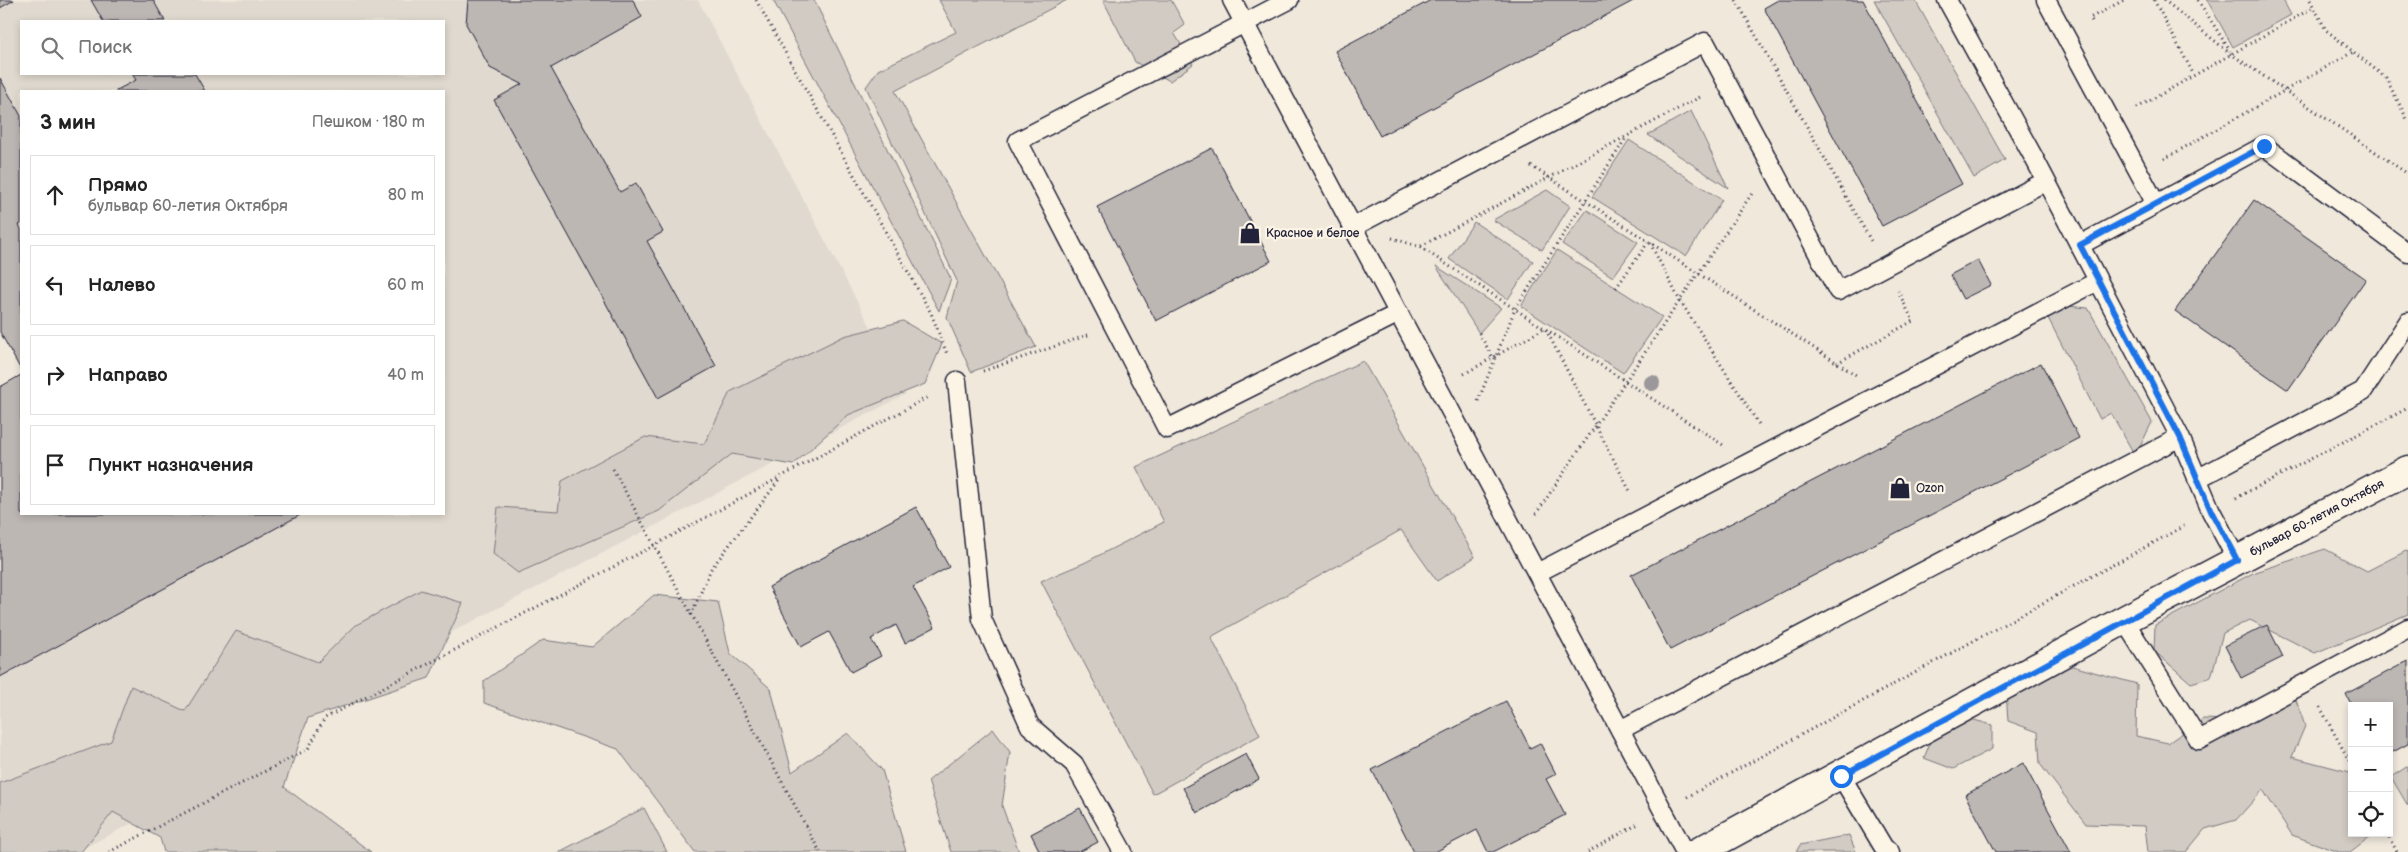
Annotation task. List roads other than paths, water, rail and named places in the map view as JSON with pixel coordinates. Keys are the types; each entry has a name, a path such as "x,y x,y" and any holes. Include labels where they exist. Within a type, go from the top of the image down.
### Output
{"street":[{"name":"бульвар 60-летия Октября","path":"1698,852 1841,776 2124,620 2408,470"}],"lane":[{"path":"1232,0 1685,852"},
{"path":"1289,0 1245,24 1014,134 1168,428 1399,314"},
{"path":"1946,0 2046,181 2180,437 2211,511 2237,560"},
{"path":"2046,0 2156,204"},
{"path":"1353,227 1704,42 1838,291 2046,181"},
{"path":"2080,245 2264,146 2408,253"},
{"path":"1537,573 2098,281"},
{"path":"2197,479 2363,391 2408,322"},
{"path":"957,380 982,619 1030,726 1074,764 1123,852"},
{"path":"1620,730 2180,437"},
{"path":"2124,620 2199,740 2408,628"},
{"path":"1841,776 1884,848 1890,852"}],"place":[{"name":"Красное и белое","path":"1250,233"},
{"name":"Ozon","path":"1900,488"}]}
